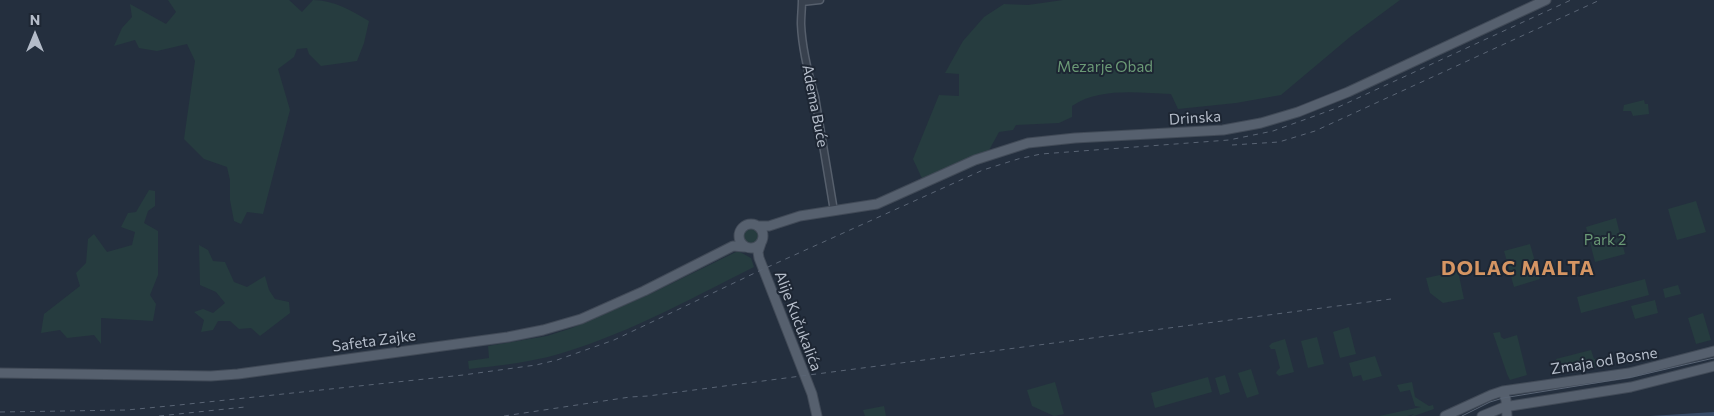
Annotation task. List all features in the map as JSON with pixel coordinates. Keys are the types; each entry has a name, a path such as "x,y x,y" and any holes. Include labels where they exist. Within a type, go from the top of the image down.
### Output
{"main road":[{"name":"Drinska","path":"834,212 882,202 975,160 1028,143 1075,138 1223,130 1261,123 1298,112 1348,92 1546,0"},
{"path":"733,246 745,226 752,224 769,226 800,216 834,212"},
{"path":"758,226 762,240"},
{"path":"739,236 739,240 746,247 755,248 762,240 769,226"},
{"name":"Alije Kučukalića","path":"762,240 758,252 759,258 812,394 817,416"},
{"name":"Safeta Zajke","path":"0,373 211,376 508,337 543,330 581,319 644,291 733,246 746,247"},
{"name":"Alije Kučukalića","path":"746,247 759,258"},
{"name":"Zmaja od Bosne","path":"1445,416 1500,392 1628,373 1714,351"},
{"name":"Zmaja od Bosne","path":"1482,416 1631,387 1714,366"},
{"path":"1500,392 1505,410"},
{"name":"Alije Kučukalića","path":"812,394 817,398 823,416"}],"street":[{"path":"802,1 820,0"},
{"name":"Adema Buće","path":"802,1 803,48 815,97 834,212"}],"green space":[{"path":"168,0 289,0 302,12 313,0 321,0 342,7 369,21 364,43 357,61 321,66 309,54 307,48 297,49 294,57 278,69 290,110 263,214 247,212 241,224 234,221 227,167 204,159 184,139 195,61 187,44 157,51 139,48 135,40 114,46 122,28 132,17 130,4 166,24 176,12"},
{"name":"Mezarje Obad","path":"1063,0 1400,0 1350,37 1281,95 1236,103 1178,109 1171,94 1120,92 1095,96 1072,106 1072,117 1059,123 1016,125 1013,130 999,132 982,163 925,185 913,159 939,95 959,96 959,74 945,73 963,41 984,17 1004,4 1028,5"},
{"path":"1644,100 1645,104 1648,104 1649,114 1633,116 1631,111 1623,111 1624,105"},
{"path":"149,190 155,191 155,206 148,211 144,223 158,231 158,275 150,295 156,304 153,321 101,318 101,344 94,335 67,338 60,330 41,333 44,314 80,286 76,273 86,263 88,239 94,234 107,252 132,245 135,232 121,227 128,213 136,212"},
{"path":"1696,201 1706,232 1677,240 1668,209"},
{"name":"Park 2","path":"1616,218 1625,254 1595,262 1586,227"},
{"path":"751,229 757,231 759,237 757,243 751,245 745,243 743,237 745,231"},
{"path":"1530,244 1540,279 1514,287 1504,251"},
{"path":"199,245 208,250 213,261 225,262 234,282 247,287 265,276 269,290 275,299 289,302 290,313 260,336 251,328 239,329 230,321 218,321 213,330 201,332 204,320 194,312 203,309 213,313 225,303 216,292 200,285"},
{"path":"738,251 751,258 754,267 627,329 601,340 548,357 519,363 469,369 468,361 489,358 488,346 547,336 572,328 648,295"},
{"path":"1458,271 1464,299 1443,303 1430,293 1426,278"},
{"path":"1645,279 1649,295 1581,313 1577,297"},
{"path":"1678,285 1681,294 1665,298 1663,289"},
{"path":"1655,300 1658,313 1635,319 1631,306"},
{"path":"1703,313 1711,340 1696,344 1688,318"},
{"path":"1349,327 1356,354 1340,358 1333,332"},
{"path":"1500,332 1501,337 1504,339 1517,335 1527,375 1510,380 1493,333"},
{"path":"1317,337 1324,364 1308,368 1301,341"},
{"path":"1285,339 1294,372 1279,376 1276,373 1280,368 1275,349 1271,349 1269,346 1272,343"},
{"path":"1591,350 1594,359 1602,357 1604,366 1561,372 1556,359"},
{"path":"1375,356 1382,376 1363,381 1361,375 1353,377 1349,363"},
{"path":"1251,369 1259,394 1247,398 1238,373"},
{"path":"1225,375 1230,392 1220,395 1215,378"},
{"path":"1208,377 1212,392 1155,408 1151,393"},
{"path":"1055,382 1064,414 1054,416 1032,406 1027,390"},
{"path":"1412,382 1415,397 1429,406 1433,405 1434,409 1414,416 1411,416 1414,414 1407,416 1379,416 1421,407 1415,406 1410,390 1400,392 1397,385"},
{"path":"884,406 886,416 865,416 863,410"}],"water":[{"path":"1714,412 1714,416 1650,416"}],"tram line":[{"path":"1462,416 1490,402 1503,398 1632,377 1714,358"}],"railway":[{"path":"0,412 127,410 463,375 536,365 557,360 614,340 759,271 983,170 1041,154 1229,140 1273,131 1334,109 1571,0"},
{"path":"1232,145 1279,142 1315,131 1600,0"},
{"path":"504,416 630,397 1391,299"},
{"path":"159,416 245,407"}],"district":[{"name":"DOLAC MALTA","path":"1518,268"}]}
